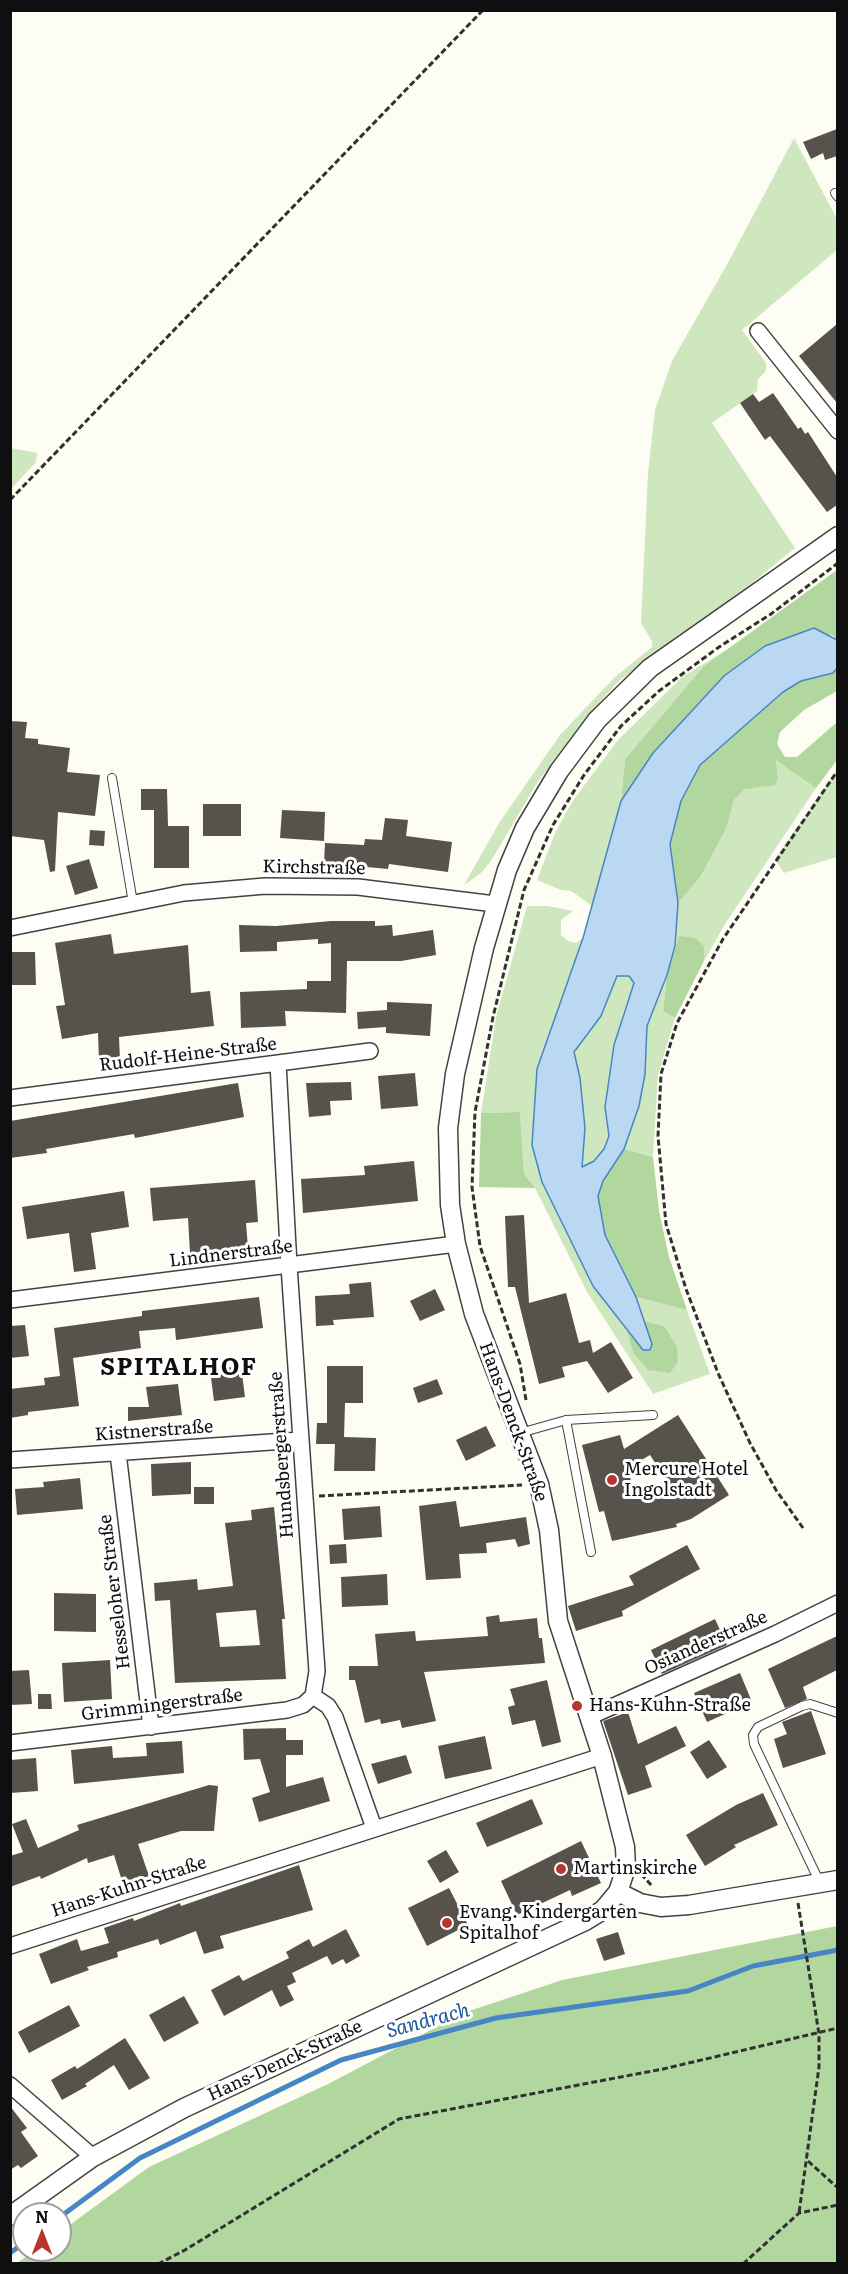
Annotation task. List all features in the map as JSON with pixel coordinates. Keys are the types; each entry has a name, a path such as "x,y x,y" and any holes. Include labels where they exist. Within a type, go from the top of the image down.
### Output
{"street":[{"path":"758,331 837,431"},
{"name":"Hans-Denck-Straße","path":"10,2216 93,2157 184,2108 585,1921 603,1910 618,1892 626,1868 625,1847 602,1756 558,1621 549,1530 527,1431 474,1314 456,1244 450,1205 448,1128 465,1029 495,904 525,828 559,771 597,720 650,668 837,536"},
{"name":"Kirchstraße","path":"10,928 133,903 223,888 308,885 358,887 495,904"},
{"name":"Rudolf-Heine-Straße","path":"10,1098 370,1051"},
{"name":"Hundsbergerstraße","path":"278,1063 300,1440 317,1671 313,1696"},
{"name":"Lindnerstraße","path":"10,1300 456,1244"},
{"name":"Kistnerstraße","path":"10,1460 300,1440"},
{"name":"Hesseloher Straße","path":"118,1453 151,1726"},
{"name":"Osianderstraße","path":"589,1717 775,1634 837,1603"},
{"path":"313,1696 328,1706 335,1717 374,1828"},
{"name":"Grimmingerstraße","path":"10,1743 287,1710 303,1705 313,1696"},
{"name":"Hans-Kuhn-Straße","path":"10,1946 602,1756"},
{"path":"618,1892 640,1903 662,1907 689,1905 829,1881"},
{"path":"10,2085 93,2157"}],"lane":[{"path":"112,778 133,903"},
{"path":"527,1431 566,1420 653,1415"},
{"path":"566,1420 591,1552"},
{"path":"829,1881 754,1744 753,1735 758,1726 802,1706 810,1704 837,1713"}],"path":[{"path":"10,500 483,10"},
{"path":"527,1431 520,1364 480,1246 472,1187 475,1112 493,1017 524,890 553,825 584,775 621,726 659,691 719,647 771,614 837,563"},
{"path":"803,1528 776,1491 750,1443 718,1373 686,1289 666,1224 658,1126 661,1074 676,1023 723,939 837,770"},
{"path":"305,1497 539,1484"},
{"path":"799,2213 808,2161 819,2067 819,2034 800,1918"},
{"path":"158,2264 185,2250 399,2119 663,2069 837,2028"},
{"path":"808,2161 837,2188"},
{"path":"743,2264 799,2213 837,2205"}],"green space":[{"path":"794,138 837,219 837,250 742,330 766,363 766,371 758,379 757,391 712,423 795,548 721,608 654,653 618,682 587,716 537,783 491,861 481,873 464,885 499,823 560,735 614,678 652,647 652,641 641,623 648,473 655,410 672,361 729,261"},
{"path":"11,448 37,453 36,462 11,489"},
{"path":"837,570 837,640 832,635 724,676 653,753 621,801 625,759 703,667"},
{"path":"746,638 703,667 625,759 621,801 592,906 571,891 561,890 537,880 555,833 572,802 618,740 682,677"},
{"path":"837,668 837,691 804,710 780,732 777,744 785,757 797,757 837,722 837,760 816,788 776,760 778,777 775,785 745,789 734,800 727,827 701,876 678,903 670,844 681,801 700,765 783,692 801,681 832,673"},
{"path":"776,759 816,788 725,924 704,961 704,946 675,946 678,903 701,876 727,827 734,800 745,789 778,777"},
{"path":"837,770 837,857 784,873 775,859"},
{"path":"527,906 548,906 573,911 561,920 561,935 568,941 576,943 583,938 537,1069 593,1286 627,1331 633,1353 648,1370 664,1326 644,1321 636,1297 687,1310 710,1374 653,1394 587,1292 535,1188 524,1174 520,1112 481,1113 496,1017"},
{"path":"679,936 695,938 704,946 704,961 675,1018 663,1011 667,975"},
{"path":"667,975 663,1011 675,1018 658,1075 653,1157 624,1149 639,1106 645,1074 647,1026"},
{"path":"617,976 629,976 634,983 623,1013 606,1107 609,1136 594,1162 582,1167 585,1128 580,1078 574,1051 601,1016"},
{"path":"520,1112 524,1174 535,1188 479,1187 481,1113"},
{"path":"624,1149 653,1157 659,1211 669,1257 687,1310 636,1297 605,1235 598,1196 603,1181"},
{"path":"644,1321 664,1326 677,1347 678,1362 670,1373 648,1370 633,1353 627,1331 643,1350 652,1344"},
{"path":"837,1926 837,2263 17,2263 72,2262 72,2223 149,2167 328,2084 463,2013 562,1980"}],"water":[{"path":"814,628 837,640 837,668 833,673 801,681 783,692 700,765 681,801 670,844 678,903 675,946 667,975 647,1026 645,1074 639,1106 624,1149 603,1181 598,1196 605,1235 636,1297 652,1344 650,1350 643,1350 593,1286 542,1182 532,1145 537,1069 583,938 621,801 653,753 724,676 765,646","holes":["617,976 629,976 634,983 614,1045 605,1107 609,1136 604,1149 594,1161 582,1167 585,1128 580,1078 574,1052 601,1016"]}],"building":[{"path":"837,129 837,156 825,160 823,153 811,159 803,142"},
{"path":"837,324 837,403 799,356"},
{"path":"773,393 798,429 801,427 805,434 808,432 837,477 837,505 827,512 770,436 765,440 740,403 753,394 759,402"},
{"path":"10,721 27,722 25,738 38,739 38,744 70,748 67,772 100,775 95,816 58,812 55,871 50,872 44,840 10,836"},
{"path":"141,789 167,789 168,826 189,826 189,868 154,868 154,810 141,810"},
{"path":"203,804 241,804 241,836 203,836"},
{"path":"282,810 325,812 324,841 280,838"},
{"path":"385,818 408,820 406,836 452,842 448,872 389,864 388,869 324,863 325,843 364,845 365,839 382,840"},
{"path":"90,830 105,831 104,846 89,845"},
{"path":"89,859 98,888 75,895 66,866"},
{"path":"331,921 375,921 375,926 392,925 393,936 433,930 436,955 401,961 347,961 346,1013 285,1011 286,1026 241,1028 240,992 307,989 307,981 331,981 331,943 318,944 318,939 277,942 277,951 240,952 239,925 276,926"},
{"path":"111,934 114,954 188,945 191,993 210,991 214,1026 119,1037 120,1061 99,1062 98,1033 62,1039 56,1006 65,1005 55,943"},
{"path":"10,952 35,952 36,985 10,985"},
{"path":"387,1002 432,1004 430,1036 386,1033 386,1027 358,1029 357,1012 387,1010"},
{"path":"415,1073 418,1106 381,1109 378,1076"},
{"path":"351,1082 352,1100 330,1101 331,1115 309,1117 306,1083"},
{"path":"238,1083 244,1117 135,1138 134,1134 46,1149 47,1153 10,1158 10,1121"},
{"path":"414,1161 418,1201 303,1213 301,1179 365,1175 364,1166"},
{"path":"255,1180 258,1222 246,1223 248,1248 190,1253 188,1218 153,1221 150,1188"},
{"path":"124,1191 129,1227 91,1233 96,1269 74,1272 69,1233 27,1239 22,1207"},
{"path":"524,1215 529,1303 566,1293 579,1343 590,1340 593,1353 611,1342 633,1378 608,1393 587,1361 562,1367 565,1377 539,1384 515,1287 508,1287 505,1216"},
{"path":"371,1282 374,1317 333,1320 334,1325 316,1326 315,1296 350,1294 349,1284"},
{"path":"435,1289 445,1310 420,1321 410,1301"},
{"path":"259,1297 263,1328 176,1340 175,1328 139,1331 141,1348 73,1358 79,1406 28,1412 28,1415 10,1418 10,1389 45,1385 44,1378 60,1376 54,1328 142,1316 142,1311"},
{"path":"25,1325 29,1356 10,1358 10,1326"},
{"path":"241,1366 245,1397 214,1401 210,1370"},
{"path":"327,1366 363,1366 363,1403 345,1403 344,1437 376,1438 375,1471 334,1471 335,1444 316,1444 317,1423 327,1423"},
{"path":"437,1379 443,1394 418,1403 413,1388"},
{"path":"178,1384 182,1415 128,1421 128,1407 149,1407 146,1387"},
{"path":"678,1415 729,1495 691,1519 676,1524 677,1527 612,1541 604,1511 599,1512 582,1445 620,1435 624,1449","holes":["650,1455 669,1484 634,1494 628,1468"]},
{"path":"486,1426 496,1446 466,1461 456,1440"},
{"path":"191,1462 191,1494 152,1496 151,1464"},
{"path":"80,1478 83,1509 17,1515 15,1489 44,1487 43,1482"},
{"path":"194,1487 214,1487 214,1504 194,1504"},
{"path":"456,1501 460,1527 526,1517 530,1544 518,1547 515,1539 486,1543 487,1553 459,1554 461,1578 426,1580 419,1506"},
{"path":"380,1506 382,1537 344,1540 342,1509"},
{"path":"274,1507 285,1619 282,1619 286,1679 175,1683 170,1600 155,1601 154,1583 197,1579 198,1590 233,1586 225,1523 252,1520 251,1510","holes":["256,1610 260,1645 220,1647 216,1613"]},
{"path":"346,1544 347,1563 330,1564 329,1545"},
{"path":"687,1545 700,1569 622,1611 623,1616 576,1631 568,1606 634,1585 629,1576"},
{"path":"387,1574 388,1605 342,1607 341,1577"},
{"path":"54,1593 96,1594 96,1632 54,1631"},
{"path":"499,1615 500,1622 537,1618 545,1663 424,1672 436,1721 402,1728 400,1720 381,1724 380,1719 365,1723 355,1680 349,1680 349,1666 378,1666 375,1634 415,1631 416,1641 488,1636 486,1617"},
{"path":"715,1619 727,1645 662,1674 651,1650"},
{"path":"837,1636 837,1670 803,1687 807,1699 785,1708 768,1669"},
{"path":"110,1660 112,1699 64,1702 62,1663"},
{"path":"29,1670 32,1704 10,1705 10,1671"},
{"path":"740,1673 752,1702 707,1722 694,1693"},
{"path":"547,1680 561,1742 542,1747 535,1720 512,1725 508,1707 515,1705 510,1689"},
{"path":"38,1694 51,1694 52,1709 38,1709"},
{"path":"811,1711 826,1754 783,1768 774,1739 787,1734 782,1722"},
{"path":"628,1712 638,1744 676,1726 686,1746 645,1766 652,1787 628,1795 603,1721"},
{"path":"286,1728 286,1740 303,1740 303,1755 286,1755 286,1787 323,1777 330,1801 259,1822 252,1798 270,1792 260,1759 244,1760 243,1729"},
{"path":"485,1736 492,1769 445,1779 438,1746"},
{"path":"709,1740 727,1767 707,1779 690,1752"},
{"path":"182,1741 184,1773 74,1784 71,1750 112,1746 113,1758 147,1756 146,1743"},
{"path":"406,1755 412,1773 378,1784 371,1764"},
{"path":"36,1758 38,1791 10,1793 10,1760"},
{"path":"209,1785 218,1786 214,1831 181,1831 138,1844 149,1876 123,1884 114,1855 88,1863 87,1858 41,1879 40,1876 10,1887 10,1856 23,1852 12,1824 26,1819 38,1848 79,1830 77,1825"},
{"path":"763,1793 778,1825 734,1845 736,1847 705,1866 686,1835 736,1805"},
{"path":"532,1799 543,1824 487,1847 476,1823"},
{"name":"Martinskirche","path":"581,1841 601,1883 572,1896 570,1890 517,1915 501,1881"},
{"path":"446,1850 459,1872 440,1883 427,1861"},
{"path":"299,1865 313,1910 220,1936 224,1948 204,1954 196,1931 160,1945 158,1939 117,1952 118,1957 87,1967 89,1970 51,1984 39,1954 77,1939 81,1951 109,1943 104,1928 133,1918 134,1921 180,1903 181,1906"},
{"path":"449,1888 468,1925 427,1946 408,1908"},
{"path":"346,1929 360,1956 346,1964 343,1959 332,1965 327,1956 292,1973 296,1982 287,1986 294,2000 280,2007 272,1990 224,2016 211,1990 239,1975 243,1981 289,1958 286,1952 309,1939 313,1947"},
{"path":"618,1932 625,1954 604,1961 596,1939"},
{"path":"184,1996 199,2023 164,2042 149,2015"},
{"path":"69,2005 80,2026 29,2053 18,2032"},
{"path":"125,2038 150,2078 129,2090 114,2065 85,2084 87,2086 62,2100 51,2080 75,2066 77,2069"},
{"path":"10,2106 27,2128 21,2132 38,2156 21,2168 18,2165 10,2170"}],"waterway":[{"name":"Sandrach","path":"72,2208 140,2158 341,2060 496,2018 688,1991 753,1966 838,1950"}],"place":[{"name":"Mercure Hotel Ingolstadt","path":"612,1480"},
{"name":"Hans-Kuhn-Straße","path":"577,1706"},
{"name":"Martinskirche","path":"561,1869"},
{"name":"Evang. Kindergarten Spitalhof","path":"447,1923"}],"district":[{"name":"SPITALHOF","path":"179,1368"}]}
